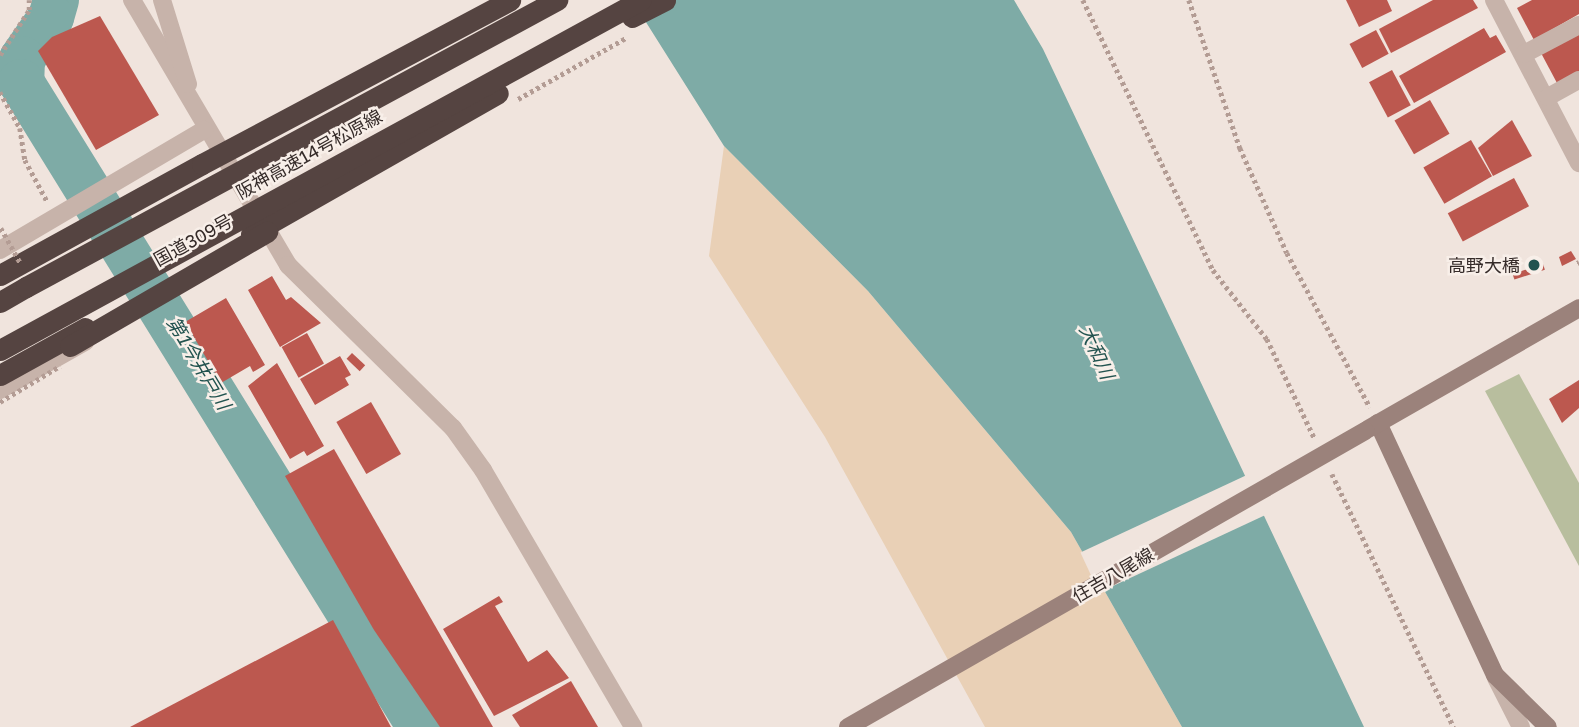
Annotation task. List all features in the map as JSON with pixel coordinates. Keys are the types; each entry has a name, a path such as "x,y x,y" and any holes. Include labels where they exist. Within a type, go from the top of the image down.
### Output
{"highway":[{"path":"0,275 510,0"},
{"name":"阪神高速14号松原線","path":"0,301 557,0"},
{"name":"阪神高速14号松原線","path":"0,350 642,0"},
{"name":"国道309号","path":"0,375 664,0"},
{"path":"0,387 264,234 446,105"}],"main road":[{"name":"住吉八尾線","path":"848,727 1579,308"},
{"path":"1371,427 1495,675 1548,727"}],"street":[{"path":"132,0 204,130 273,235 288,265 453,428 633,727"},
{"path":"162,0 204,130"},
{"path":"1494,0 1548,97 1579,162"},
{"path":"1524,54 1579,25"},
{"path":"1548,97 1579,80"},
{"path":"0,250 204,130"},
{"path":"0,387 273,235"},
{"path":"1495,675 1521,727"}],"path":[{"path":"0,55 29,10 29,0"},
{"path":"1083,0 1213,270 1267,338 1321,451"},
{"path":"1189,0 1240,148 1371,427"},
{"path":"0,92 20,128 25,160 56,218"},
{"path":"1327,464 1454,727"}],"green space":[{"path":"1519,374 1579,483 1579,566 1485,391"}],"sand":[{"path":"724,146 868,291 1071,532 1182,727 985,727 825,437 709,256"}],"water":[{"name":"大和川","path":"632,0 1014,0 1043,49 1364,727 1182,727 1071,532 868,291 724,146"}],"pier":[{"path":"1249,474 1268,514 1099,592 1080,553"}],"building":[{"path":"1346,0 1387,0 1392,11 1359,27"},
{"path":"1433,0 1473,0 1478,8 1391,53 1379,29"},
{"path":"1532,0 1579,0 1579,14 1534,40 1517,8"},
{"path":"100,16 159,115 96,150 38,51 52,37"},
{"path":"1484,28 1490,38 1496,35 1506,52 1414,103 1399,76"},
{"path":"1376,30 1389,54 1362,68 1350,44"},
{"path":"1579,33 1579,71 1557,83 1541,53"},
{"path":"1392,70 1411,105 1388,118 1369,82"},
{"path":"1430,100 1450,134 1414,154 1394,120"},
{"path":"1512,120 1532,156 1493,176 1478,148"},
{"path":"1471,140 1492,176 1444,204 1423,168"},
{"path":"1514,178 1529,206 1463,241 1448,213"},
{"path":"1571,251 1576,259 1562,266 1559,257"},
{"path":"1543,264 1545,270 1514,280 1513,274"},
{"path":"272,276 286,300 291,297 321,323 280,347 248,290"},
{"path":"226,298 265,365 253,372 250,366 221,383 185,322"},
{"path":"307,333 324,364 299,378 282,347"},
{"path":"352,353 365,365 360,371 347,359"},
{"path":"340,356 351,375 345,378 349,385 315,405 300,379"},
{"path":"277,363 324,446 307,456 304,451 290,459 248,386"},
{"path":"1579,380 1579,408 1562,423 1549,399"},
{"path":"371,402 401,454 366,474 336,422"},
{"path":"334,449 493,727 440,727 374,630 285,476"},
{"path":"499,596 503,602 495,606 528,662 547,650 569,678 494,716 443,629"},
{"path":"333,620 391,727 130,727"},
{"path":"571,681 598,727 520,727 512,715"}],"waterway":[{"name":"第1今井戸川","path":"56,0 51,17 22,59 21,82 420,727"}],"place":[{"name":"高野大橋","path":"1534,265"}]}
